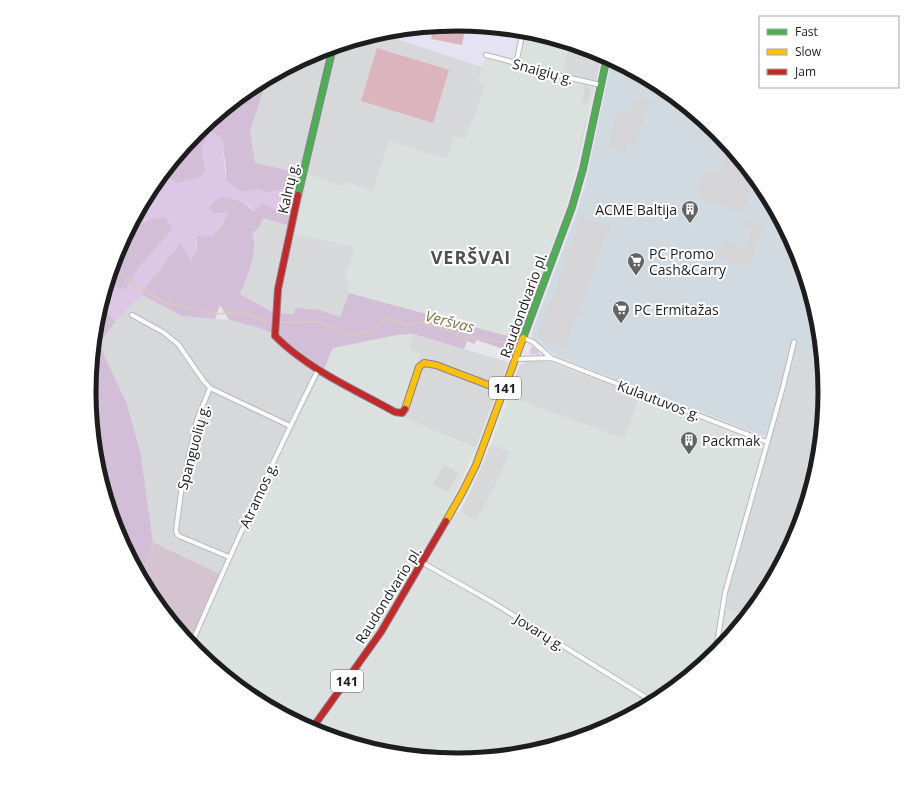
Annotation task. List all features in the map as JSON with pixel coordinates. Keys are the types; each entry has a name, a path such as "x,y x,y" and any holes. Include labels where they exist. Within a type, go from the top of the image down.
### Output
{"main road":[{"name":"Kalnų g.","path":"318,370 287,348 275,336 278,289 282,266 331,54"},
{"name":"Raudondvario pl.","path":"315,724 381,632 423,562 476,465 572,207 583,168 606,63"},
{"path":"318,370 399,413 404,411 419,367 424,363 436,365 504,391"}],"street":[{"path":"516,64 522,37"},
{"name":"Snaigių g.","path":"486,55 526,68 601,86"},
{"name":"Spanguolių g.","path":"132,315 163,332 178,344 210,388 197,420 181,493 176,534 229,558"},
{"name":"Kulautuvos g.","path":"524,338 539,347 551,358 767,442"},
{"path":"717,644 725,593 781,394 794,342"},
{"name":"Kulautuvos g.","path":"516,359 551,358"},
{"name":"Atramos g.","path":"194,639 290,426 318,370"},
{"path":"210,388 290,426"},
{"name":"Jovarų g.","path":"423,562 492,602 649,699"}],"shaded area":[{"path":"458,31 512,35 485,54 479,82 486,85 466,139 447,159 389,141 373,192 344,181 342,186 308,175 355,247 345,278 350,284 349,293 340,317 320,310 293,314 274,313 240,294 252,264 252,234 260,226 263,218 288,224 301,173 255,163 250,130 265,87 298,68 341,50 364,43 410,34"},
{"path":"458,31 518,36 513,58 486,54 482,67 391,37 410,34"},
{"path":"465,31 462,45 431,39 433,32"},
{"path":"518,36 568,48 562,78 595,86 566,207 517,338 349,293 350,284 345,278 355,247 295,234 308,175 342,186 344,181 373,192 389,141 447,159 454,136 466,139 486,85 479,82 485,54 513,58"},
{"path":"377,48 449,70 433,123 361,101"},
{"path":"568,48 600,61 595,86 562,78"},
{"path":"611,65 638,79 678,106 713,137 744,172 771,212 791,254 807,299 816,345 817,355 791,345 771,410 774,413 767,434 763,436 556,356 535,341 532,337 532,332 577,212 585,185"},
{"path":"585,86 591,88 588,103 582,102"},
{"path":"265,87 250,130 255,163 301,173 297,189 285,189 267,193 258,189 243,192 226,181 222,138 210,130 202,149 205,172 198,178 178,183 167,178 186,154 202,137 219,121 237,106"},
{"path":"635,99 651,101 633,147 628,146 626,152 608,147 617,111 630,114"},
{"path":"587,119 577,164 585,121"},
{"path":"210,129 222,138 226,181 243,192 258,189 267,193 285,189 297,189 292,207 283,205 282,215 262,202 253,212 250,206 223,196 228,212 221,226 212,236 203,235 196,241 197,250 190,261 180,243 145,288 142,295 115,322 105,311 112,286 125,290 140,266 173,229 149,220 137,225 144,212 169,174 204,161 202,149"},
{"path":"728,153 753,185 743,212 697,197 701,187 699,186 706,169 718,174"},
{"path":"223,196 244,203 253,212 262,202 282,214 283,204 292,207 288,225 263,218 260,226 252,234 254,241 253,257 240,294 274,313 293,314 296,308 320,310 340,317 349,293 512,337 506,350 477,340 474,344 467,341 464,349 413,334 397,335 333,348 324,369 279,336 260,328 229,320 220,305 215,319 182,316 142,295 145,288 180,243 191,260 197,250 197,236 212,236 221,226 228,213 213,213 209,208 213,202"},
{"path":"165,217 173,229 140,266 125,290 112,286 137,225 149,220"},
{"path":"581,218 610,225 565,349 537,338"},
{"path":"744,218 765,225 748,268 718,257 724,241 746,249 752,231 741,226"},
{"path":"142,295 182,316 229,320 260,328 279,336 324,369 229,557 222,575 153,542 141,455 127,404 99,344 115,322"},
{"path":"105,311 115,322 99,344"},
{"path":"413,334 508,362 476,448 406,419 402,408 420,354 408,350"},
{"path":"413,334 408,350 420,354 402,408 406,419 476,448 449,507 476,521 501,475 510,451 491,444 508,398 521,401 624,439 638,401 645,400 757,440 761,445 762,451 720,606 742,615 729,631 696,664 678,679 638,706 617,717 574,735 551,742 505,751 481,753 458,754 410,751 364,742 341,735 298,717 277,706 237,679 219,664 194,639 229,557 324,369 333,348 397,335"},
{"path":"99,344 127,404 141,455 153,542 143,571 133,552 115,509 103,463 99,440 96,392"},
{"path":"791,344 817,355 819,392 818,416 816,440 807,486 800,509 782,552 771,573 742,615 726,608 731,579 776,415 771,410"},
{"path":"532,346 539,351 539,355 529,354"},
{"path":"535,360 550,362 628,391 638,401 624,439 521,401 508,398 519,366 524,362"},
{"path":"491,444 510,451 501,475 477,521 460,512"},
{"path":"444,465 459,473 448,492 433,484"},
{"path":"153,542 222,575 194,639 171,613 143,571"}],"waterway":[{"name":"Veršvas","path":"117,271 165,303 217,314 241,312 267,322"},
{"name":"Veršvas","path":"278,323 317,321 349,335 369,332 387,318 408,325 423,322 463,337 506,342"}],"traffic: fast":[{"path":"298,195 331,54"},
{"path":"523,338 572,207 583,169 606,63"}],"traffic: slow":[{"path":"446,521 476,465 523,338"},
{"path":"405,409 419,367 424,363 436,365 504,391"}],"traffic: jam":[{"path":"298,195 278,289 275,336 302,359 332,378 395,412 402,413 405,409"},
{"path":"315,724 381,632 446,521"}],"place":[{"name":"ACME Baltija","path":"690,224"},
{"name":"PC Promo Cash&Carry","path":"636,276"},
{"name":"PC Ermitažas","path":"621,324"},
{"name":"Packmak","path":"689,455"}],"district":[{"name":"VERŠVAI","path":"471,257"}]}
